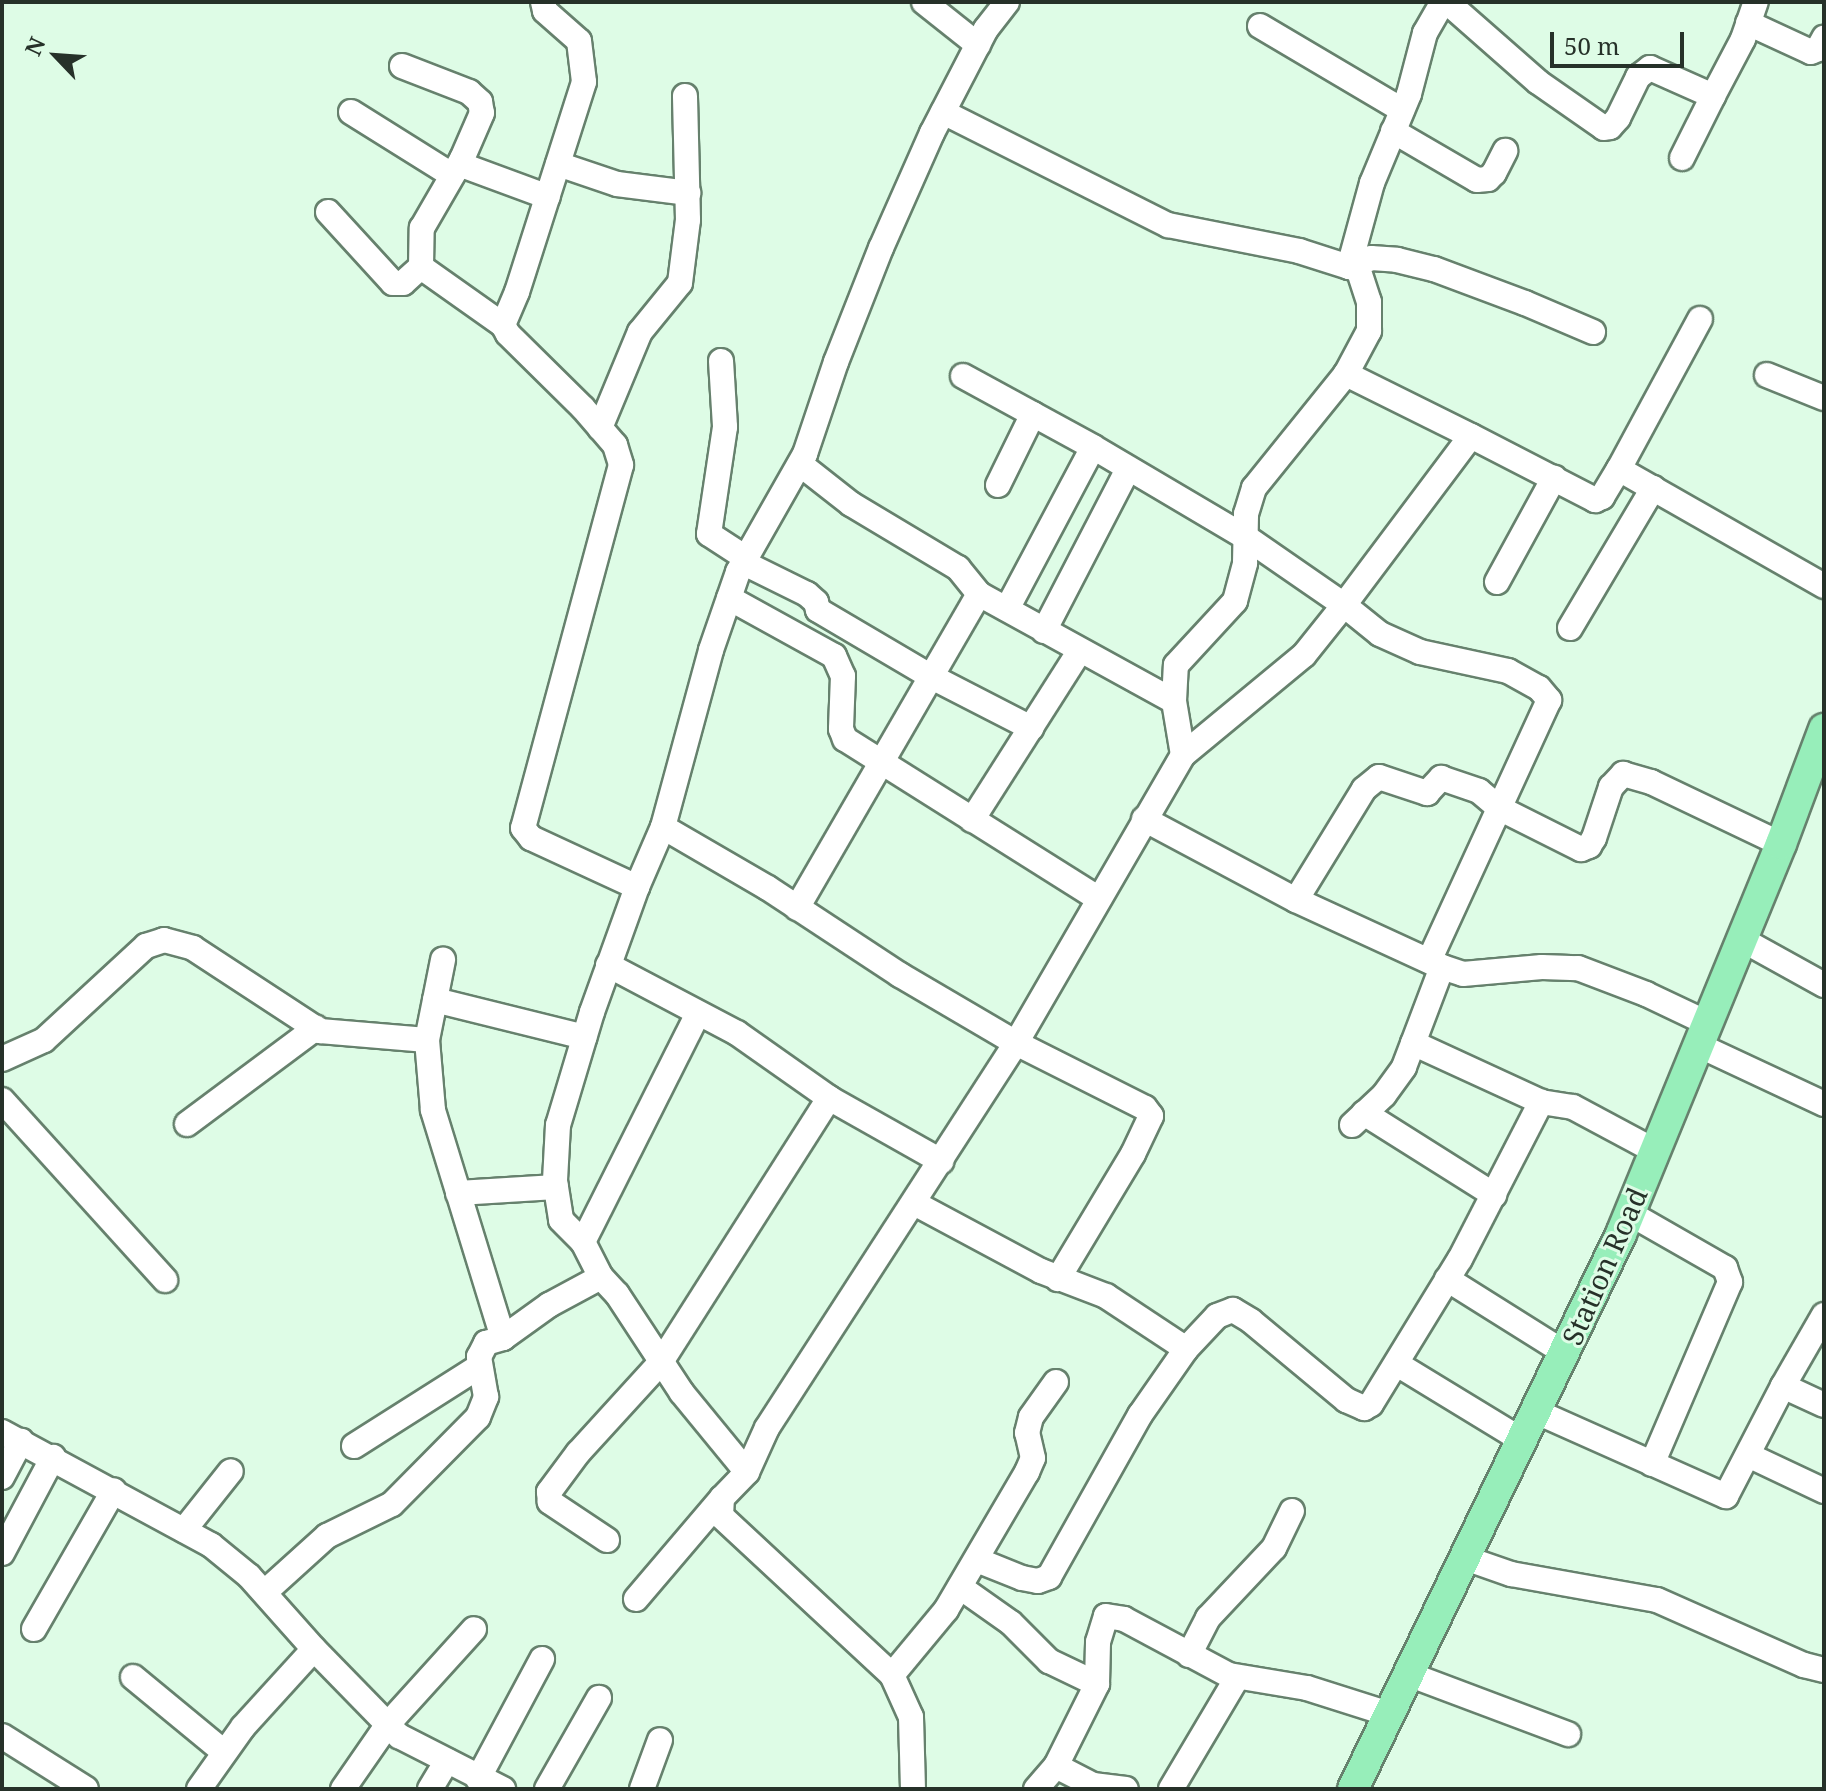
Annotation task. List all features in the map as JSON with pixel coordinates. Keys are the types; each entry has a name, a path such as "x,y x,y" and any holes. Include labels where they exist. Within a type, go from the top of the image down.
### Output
{"main road":[{"name":"Station Road","path":"1353,1789 1537,1412 1629,1213 1781,844 1824,729"}],"street":[{"path":"503,325 584,82 579,41 545,11 543,2"},
{"path":"924,2 978,45"},
{"path":"747,1472 682,1393 617,1294 601,1277 583,1242 561,1220 556,1187 558,1125 608,965 663,827 711,650 729,598 745,560 800,464 881,248 943,112 978,45 1007,2"},
{"path":"1349,267 1372,183 1397,121 1425,33 1445,2 1538,82 1597,126 1610,127 1638,77 1650,68 1713,96"},
{"path":"1682,158 1752,12 1811,52 1818,49 1824,38"},
{"path":"1260,26 1477,180 1488,179 1494,173 1505,151"},
{"path":"328,212 393,283 403,283 421,267 422,228 457,167 482,113 480,102 469,92 402,66"},
{"path":"600,428 640,332 680,283 688,193 685,96"},
{"path":"351,112 457,167 467,167 548,197"},
{"path":"943,112 1168,225 1299,251 1358,269 1372,314 1369,331 1346,374 1254,488 1246,514 1245,563 1235,601 1176,665 1174,701 1183,755"},
{"path":"558,164 617,184 688,193"},
{"path":"1349,267 1371,258 1434,269 1593,332"},
{"path":"421,267 503,325 620,453 620,474 523,828 531,838 637,887"},
{"path":"1346,374 1595,500 1602,497 1619,469 1700,319"},
{"path":"721,361 725,427 709,534 745,560 807,594 816,602 818,610 930,676 1031,728"},
{"path":"1767,375 1824,398"},
{"path":"963,376 1093,447 1247,538 1344,605 1380,634 1420,652 1508,671 1539,688 1549,700 1499,808 1435,964 1413,1043 1397,1077 1384,1095 1358,1119 1494,1195"},
{"path":"998,485 1033,414"},
{"path":"636,1599 747,1472 767,1428 1016,1043 1183,755 1304,655 1471,436"},
{"path":"1007,609 1093,447"},
{"path":"800,464 851,504 958,568 979,594 1079,652 1174,701"},
{"path":"1044,631 1128,469"},
{"path":"1619,469 1824,586"},
{"path":"1497,582 1554,478"},
{"path":"1570,628 1653,488"},
{"path":"797,908 979,594"},
{"path":"729,598 834,656 843,676 841,729 845,739 1099,899"},
{"path":"972,820 1079,652"},
{"path":"1296,900 1364,789 1379,777 1427,793 1441,778 1479,791 1499,808 1581,849 1589,846 1594,838 1611,787 1623,774 1651,782 1781,844"},
{"path":"1144,819 1296,900 1463,974 1542,967 1578,968 1703,1034 1824,1104"},
{"path":"663,827 900,975 1016,1043 1145,1108 1151,1116 1133,1154 1058,1279"},
{"path":"1741,939 1824,985"},
{"path":"2,1059 44,1040 155,941 193,948 329,1034 427,1040"},
{"path":"443,960 427,1040 433,1110 503,1338"},
{"path":"608,965 737,1033 829,1098 941,1161"},
{"path":"435,1000 584,1037"},
{"path":"583,1242 698,1013"},
{"path":"187,1124 316,1028"},
{"path":"1413,1043 1541,1102 1573,1107 1655,1151"},
{"path":"607,1540 550,1502 548,1496 578,1453 661,1362 829,1098"},
{"path":"2,1100 165,1280"},
{"path":"977,1560 1022,1578 1038,1581 1049,1577 1140,1415 1186,1349 1217,1316 1233,1310 1251,1321 1346,1400 1364,1408 1379,1394 1447,1279 1541,1102"},
{"path":"458,1193 556,1187"},
{"path":"914,1203 1058,1279 1106,1296 1186,1349"},
{"path":"1629,1213 1725,1268 1730,1282 1652,1464"},
{"path":"265,1592 327,1536 392,1504 478,1417 486,1397 479,1357 486,1343 503,1338 549,1305 601,1277"},
{"path":"1447,1279 1565,1353"},
{"path":"1537,1412 1726,1496 1824,1315"},
{"path":"1397,1364 1523,1441"},
{"path":"354,1446 480,1366"},
{"path":"892,1675 929,1634 977,1560 1027,1472 1033,1458 1027,1433 1031,1417 1056,1382"},
{"path":"1783,1386 1824,1405"},
{"path":"2,1477 12,1437 184,1530 229,1559 265,1592 314,1649 399,1736 478,1779 503,1789"},
{"path":"1748,1455 1824,1491"},
{"path":"2,1553 53,1457"},
{"path":"184,1530 231,1471"},
{"path":"34,1629 114,1490"},
{"path":"722,1498 721,1516 892,1675 911,1717 913,1789"},
{"path":"1189,1655 1208,1618 1274,1548 1292,1511"},
{"path":"1465,1558 1511,1574 1657,1600 1804,1665 1824,1670"},
{"path":"960,1587 1011,1623 1049,1661 1097,1684"},
{"path":"1036,1789 1056,1766 1097,1684 1098,1642 1106,1616 1124,1619 1237,1678 1307,1688 1389,1714"},
{"path":"343,1789 388,1724 474,1629"},
{"path":"199,1789 272,1692 314,1649"},
{"path":"478,1779 542,1659"},
{"path":"1408,1674 1568,1734"},
{"path":"133,1677 224,1752"},
{"path":"1171,1789 1237,1678"},
{"path":"547,1789 599,1698"},
{"path":"2,1736 86,1789"},
{"path":"642,1789 660,1740"},
{"path":"430,1789 447,1761"},
{"path":"1056,1766 1093,1785 1126,1789"}]}
